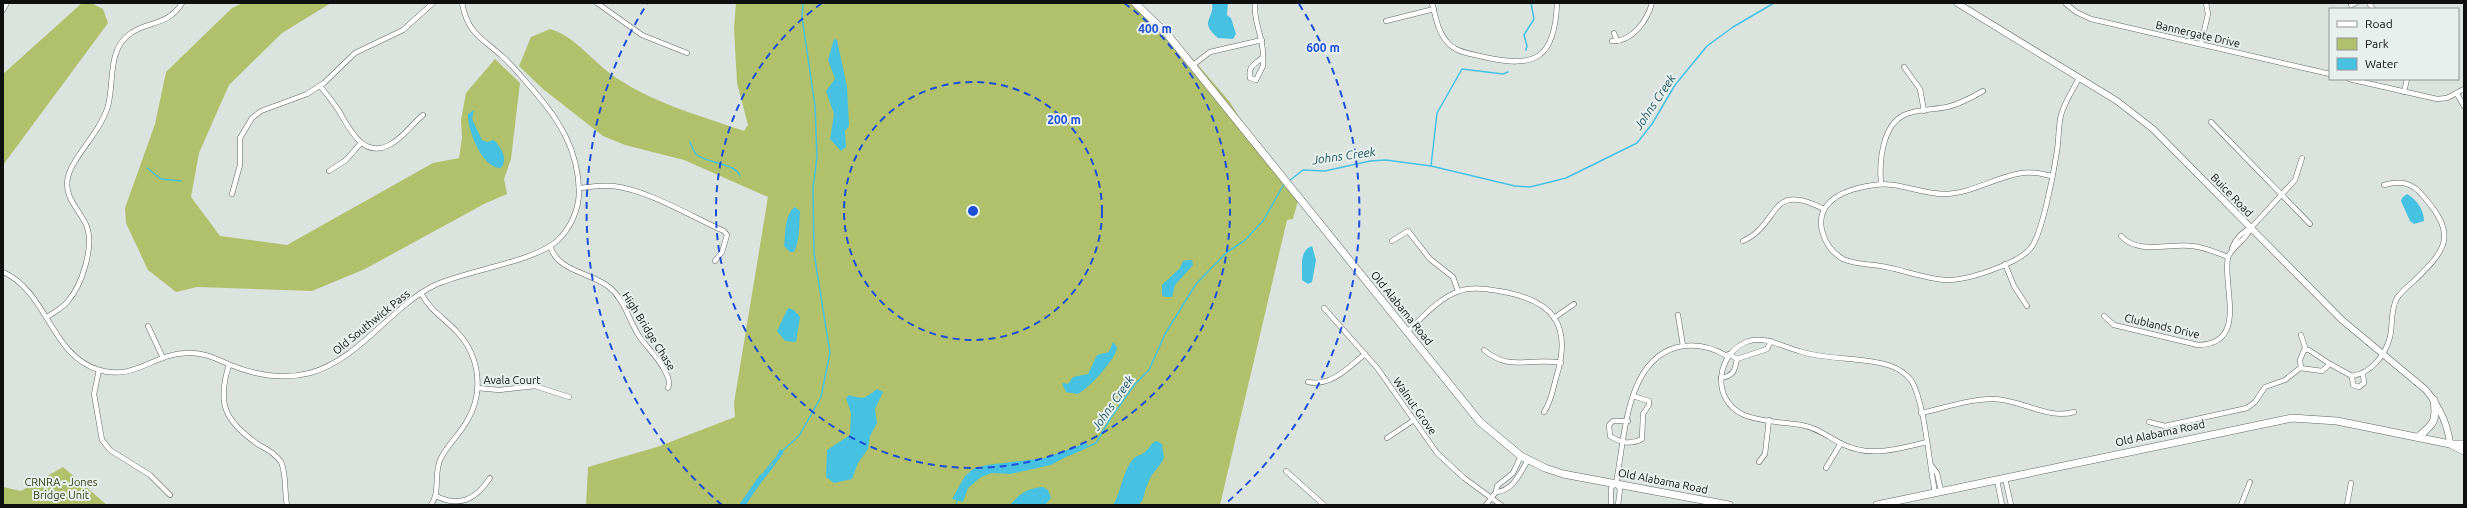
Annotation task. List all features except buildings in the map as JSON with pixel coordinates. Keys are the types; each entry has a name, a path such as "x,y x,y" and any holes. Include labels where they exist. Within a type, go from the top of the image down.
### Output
{"main road":[{"name":"Old Alabama Road","path":"1135,3 1156,22 1193,65 1480,422 1525,458 1563,474 1729,505"},
{"path":"2418,437 2430,427 2436,417 2434,400"},
{"name":"Old Alabama Road","path":"1877,505 2292,418 2337,421 2450,444 2464,444"},
{"name":"Old Alabama Road","path":"2450,444 2464,452"}],"street":[{"path":"3,10 7,3"},
{"path":"46,317 62,307 72,297 87,260 88,233 82,217 71,201 67,183 72,168 96,133 104,116 111,95 117,50 126,37 134,32 168,19 182,3"},
{"path":"232,194 240,165 240,138 252,118 261,111 298,99 320,86 355,53 403,30 433,3"},
{"name":"Old Southwick Pass","path":"3,272 16,280 30,292 70,352 84,363 99,370 129,372 179,353 196,353 254,373 277,376 298,375 320,370 347,355 392,313 421,293 458,276 537,252 550,246 562,236 572,220 578,206 579,188 574,153 562,127 514,67 472,31 465,18 462,3"},
{"path":"597,3 642,35 687,52"},
{"path":"1255,3 1256,21 1262,40 1263,57 1260,76 1256,80 1250,78 1249,71 1252,64 1263,57"},
{"path":"1432,3 1442,35 1455,49 1503,62 1520,63 1530,61 1539,55 1552,39 1557,3"},
{"path":"1612,41 1617,41 1632,34 1642,24 1652,3"},
{"name":"Buice Road","path":"1957,3 2117,101 2153,129 2342,320 2419,383 2434,400 2446,426 2450,444"},
{"name":"Bannergate Drive","path":"2065,3 2076,12 2091,19 2329,74"},
{"path":"2201,44 2208,14 2206,3"},
{"path":"1386,20 1434,9"},
{"path":"1614,33 1617,41"},
{"path":"1193,65 1210,52 1262,40"},
{"path":"1904,68 1920,89 1924,111"},
{"path":"2052,176 2034,172 2021,173 1966,191 1946,194 1931,194 1881,184 1840,195 1829,202 1824,209 1821,224 1824,238 1835,253 1850,261 1947,280 1960,279 2005,264 2024,255 2035,242 2052,176 2061,114 2080,78"},
{"path":"2353,80 2436,99 2457,94 2464,89"},
{"path":"2404,92 2407,80"},
{"path":"320,86 360,144 375,148 390,145 423,115"},
{"path":"1881,184 1881,160 1891,126 1904,115 1957,104 1983,91"},
{"path":"2457,94 2464,106"},
{"path":"2211,122 2310,224"},
{"path":"329,171 346,160 360,144"},
{"name":"Clublands Drive","path":"2104,316 2114,325 2198,345 2214,342 2224,334 2230,322 2228,257 2232,249 2248,234 2251,228 2282,196 2295,180 2302,158"},
{"path":"2306,350 2316,352 2330,364 2352,376 2363,374 2384,354 2390,336 2391,318 2398,297 2438,255 2443,245 2444,233 2438,213 2414,185 2406,182 2384,185"},
{"path":"579,188 606,186 621,188 671,206 726,232 722,252 715,261"},
{"path":"1742,242 1759,232 1776,206 1784,201 1800,200 1824,209"},
{"path":"1392,240 1408,230 1430,259 1453,277 1458,291"},
{"path":"2121,236 2128,243 2142,246 2193,246 2228,257"},
{"name":"High Bridge Chase","path":"550,246 554,255 563,264 601,281 618,296 638,334 666,373 669,381 668,388"},
{"path":"2005,264 2014,286 2027,306"},
{"path":"1407,332 1424,315 1458,291 1480,288 1521,295 1543,306 1554,318 1563,340 1561,363 1544,412"},
{"path":"421,293 431,309 455,329 468,345 476,366 478,388 468,419 439,461 436,496 431,505"},
{"path":"1554,318 1574,304"},
{"name":"Walnut Grove","path":"1324,308 1365,354 1446,463 1501,505"},
{"path":"1678,315 1683,346"},
{"path":"148,326 163,358"},
{"path":"2302,335 2306,350"},
{"path":"1927,442 1893,450 1871,452 1858,451 1809,426 1745,415 1731,405 1722,391 1721,378 1728,355 1742,343 1752,340 1771,341 1810,354 1894,367 1911,381 1921,413 1927,442 1931,465 1937,473 1938,492"},
{"path":"1616,483 1620,489 1618,503 1611,503 1611,488 1616,483 1633,396 1638,380 1651,362 1669,350 1683,346 1706,347 1728,355 1736,360 1767,350 1771,341"},
{"path":"1484,350 1502,362 1542,360 1561,363"},
{"path":"2302,368 2302,354 2306,350"},
{"path":"1308,382 1319,383 1339,376 1365,354"},
{"path":"1721,378 1729,376 1735,371 1736,360"},
{"path":"229,364 223,389 227,412 240,431 271,452 280,462 284,475 287,505"},
{"path":"2149,422 2165,426 2247,408 2255,402 2265,386 2284,380 2302,368 2322,371 2330,364"},
{"path":"99,370 94,394 102,440 110,450 150,475 170,495"},
{"path":"2352,376 2352,385 2359,387 2364,383 2363,374"},
{"name":"Avala Court","path":"478,388 498,390 535,386 569,397"},
{"path":"1628,421 1613,421 1609,424 1610,436 1624,443 1635,442 1642,439 1643,414 1649,405 1649,401 1633,396"},
{"path":"1921,413 1993,399 2015,402 2059,414 2074,412"},
{"path":"1387,438 1414,420"},
{"path":"1759,462 1765,454 1769,420"},
{"path":"1826,468 1841,443"},
{"path":"1496,492 1504,491 1512,484 1525,458"},
{"path":"1486,505 1496,492 1497,486 1513,473 1525,458"},
{"path":"1286,471 1324,505"},
{"path":"436,496 450,502 467,501 479,494 490,478"},
{"path":"2006,478 2011,505"},
{"path":"1997,480 2002,505"},
{"path":"2241,505 2250,482"},
{"path":"2347,505 2351,483"}],"green space":[{"path":"82,3 91,3 103,9 108,23 3,165 3,74"},
{"path":"243,3 331,3 282,33 229,85 199,153 191,197 220,236 287,245 433,163 459,158 462,138 461,120 466,93 495,59 520,83 511,159 504,179 507,194 484,204 365,269 312,291 197,287 176,292 148,270 126,223 125,208 155,124 166,72 232,8"},
{"path":"736,3 1131,3 1148,14 1192,58 1229,101 1267,160 1300,193 1293,219 1287,220 1220,505 586,505 588,467 657,447 735,417 734,403 768,197 684,160 625,145 603,136 543,89 519,66 531,37 550,29 569,38 609,73 648,96 679,109 744,131 748,125 737,83 734,28"},
{"name":"CRNRA - Jones Bridge Unit","path":"63,467 107,505 3,505 3,487 21,491"}],"water":[{"path":"1212,3 1228,3 1227,15 1231,18 1236,34 1233,39 1218,38 1209,28 1208,24"},
{"path":"834,39 837,40 847,87 849,126 845,131 846,147 841,151 830,139 834,114 826,91 835,79 828,60"},
{"path":"474,110 472,119 482,140 487,142 494,140 503,153 504,161 501,168 494,167 488,162 477,147 468,121 468,114"},
{"path":"2407,194 2414,199 2419,206 2423,213 2424,221 2414,224 2410,221 2401,201"},
{"path":"795,207 800,211 799,232 796,248 794,252 790,252 784,246 785,230 787,219 791,210"},
{"path":"1312,246 1316,260 1312,282 1308,284 1302,280 1302,261 1305,252"},
{"path":"1192,260 1193,265 1175,285 1172,297 1165,297 1162,295 1162,285 1180,268 1183,261"},
{"path":"788,308 794,310 800,317 796,342 785,341 777,331"},
{"path":"1113,342 1117,347 1116,352 1108,365 1095,379 1078,394 1066,392 1062,383 1068,384 1073,377 1088,374 1097,355 1109,352"},
{"path":"877,389 883,392 875,409 877,423 870,436 868,449 858,463 852,479 834,483 826,477 827,450 850,435 851,413 846,398 849,395 862,398"},
{"path":"1157,441 1162,444 1164,458 1150,478 1141,503 1133,505 1113,505 1127,468 1131,462 1135,457 1144,453"},
{"path":"1086,443 1088,445 1051,465 1010,474 992,473 981,477 968,488 963,502 952,499 965,476 973,469 987,465 1045,458"},
{"path":"780,449 784,452 746,505 739,505 759,476 772,465"},
{"path":"1043,487 1048,490 1051,498 1045,505 1010,505 1024,492"}],"waterway":[{"path":"782,451 799,436 821,397 830,353 814,253 813,188 817,157 815,106 802,17 803,3"},
{"path":"1526,50 1527,46 1524,35 1534,19 1531,3"},
{"name":"Johns Creek","path":"1289,181 1303,170 1325,171 1370,161 1386,160 1431,166 1515,186 1530,187 1566,178 1637,143 1652,124 1675,85 1707,46 1733,27 1774,3"},
{"path":"1431,166 1437,113 1462,69 1503,74 1508,72"},
{"path":"690,142 696,154 707,160 733,168 740,176"},
{"path":"147,168 161,179 181,181"},
{"name":"Johns Creek","path":"1069,455 1096,443 1110,419 1135,384 1149,370 1165,334 1196,284 1227,252 1244,241 1263,221 1284,184"},
{"path":"765,471 775,459"},
{"name":"Johns Creek","path":"956,505 958,499"}]}
